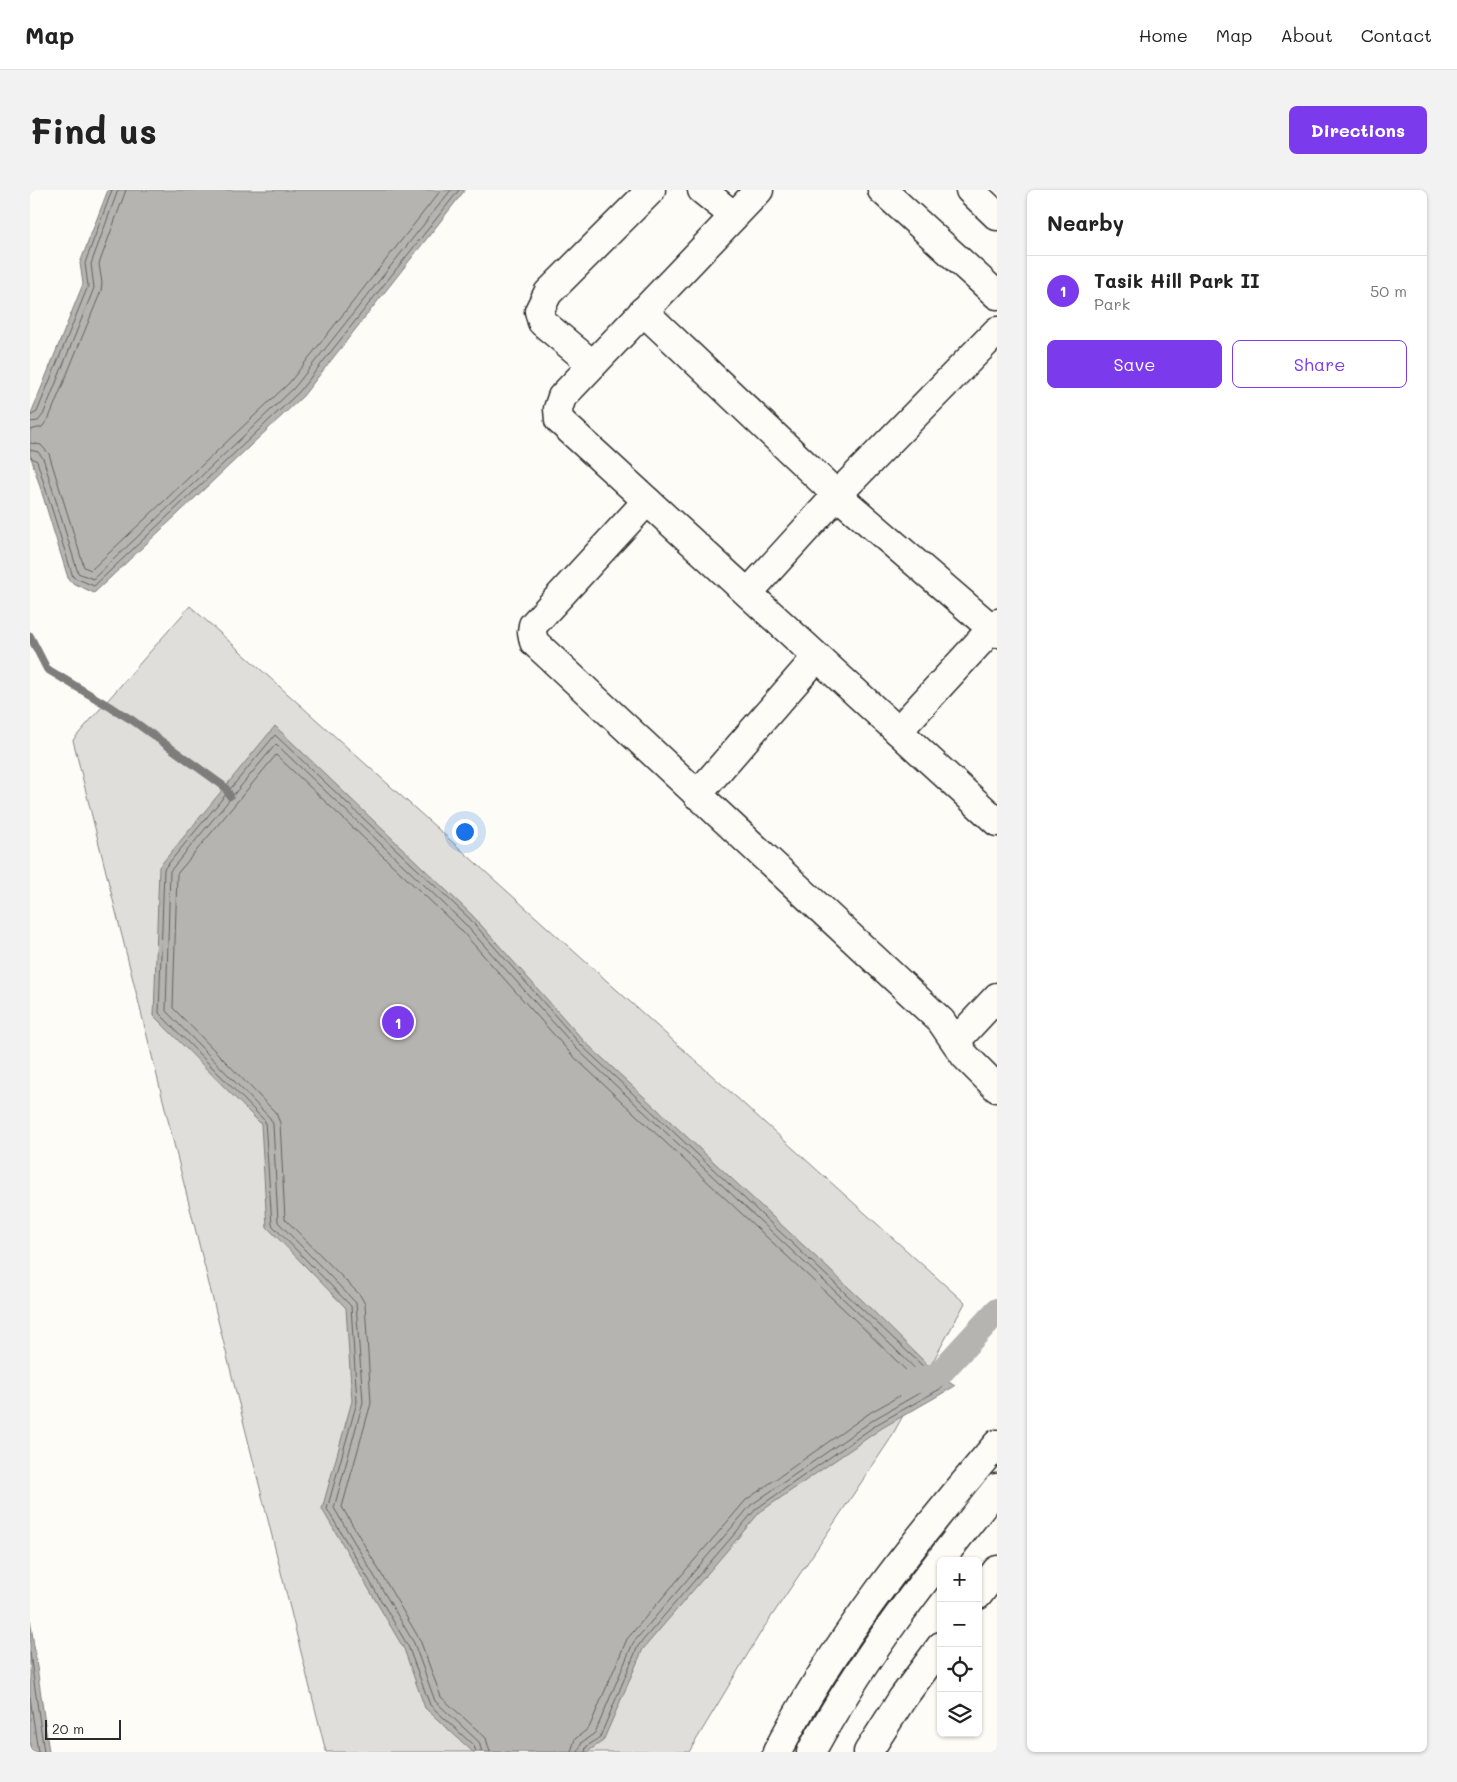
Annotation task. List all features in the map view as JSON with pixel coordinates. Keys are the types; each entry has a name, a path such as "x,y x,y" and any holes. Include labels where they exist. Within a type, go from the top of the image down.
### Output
{"street":[{"path":"592,364 542,322 539,311 548,293 651,190"},
{"path":"702,190 734,216"},
{"path":"759,190 562,397 558,409 559,420 997,822"},
{"path":"882,190 997,295"},
{"path":"970,190 997,216"},
{"path":"643,311 837,495 995,629 898,731"},
{"path":"748,593 837,495 997,331"},
{"path":"647,501 533,624 534,642 941,1021 965,1056 997,1088"},
{"path":"697,795 818,657"},
{"path":"956,1041 997,997"},
{"path":"777,1752 802,1705 860,1620 937,1514 997,1444"},
{"path":"811,1752 831,1715 887,1632 997,1488"},
{"path":"982,1590 997,1570"},
{"path":"868,1752 940,1647"}],"shaded area":[{"path":"190,606 965,1303 889,1441 761,1632 689,1752 326,1752 73,740"}],"water":[{"path":"108,190 465,190 303,396 94,593 69,581 30,454 30,416 83,284 80,263"},
{"path":"275,726 472,915 584,1041 862,1300 938,1375 955,1386 882,1428 760,1512 643,1649 603,1741 587,1752 473,1752 425,1708 404,1649 322,1509 352,1401 346,1308 267,1227 261,1124 154,1016 159,867"},
{"path":"30,1618 49,1752 30,1752"}],"waterway":[{"path":"30,636 47,669 132,720 225,787 230,796"},
{"path":"903,1384 938,1375 997,1311"}],"place":[{"name":"Tasik Hill Park II","path":"398,1022"}]}
